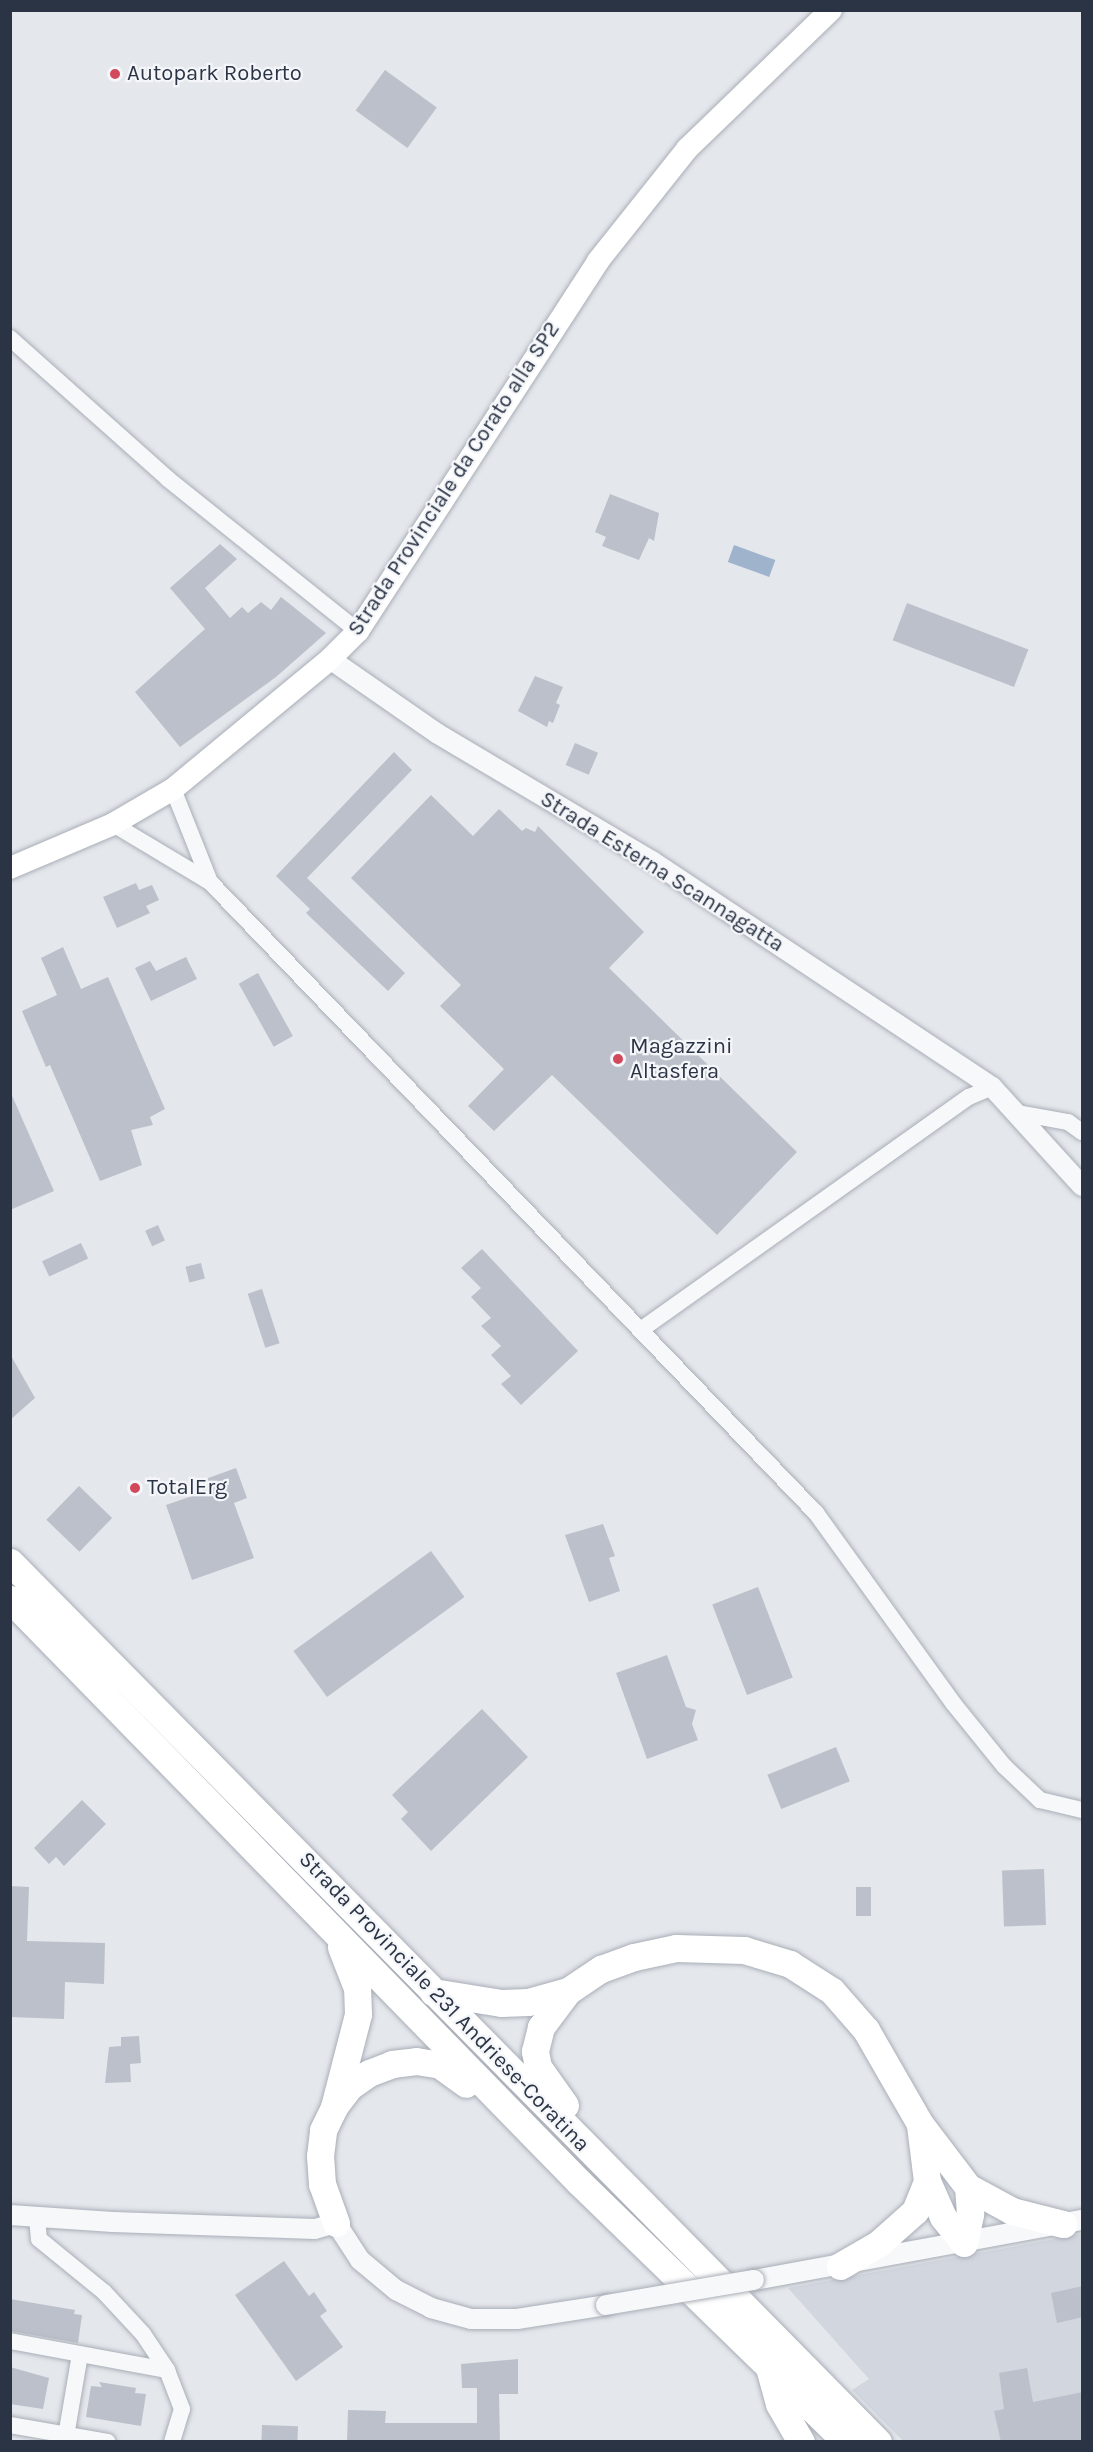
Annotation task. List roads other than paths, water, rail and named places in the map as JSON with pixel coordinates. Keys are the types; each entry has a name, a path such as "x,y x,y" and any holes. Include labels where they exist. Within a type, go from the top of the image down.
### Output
{"highway":[{"name":"Strada Provinciale 231 Andriese-Coratina","path":"10,1562 878,2442"},
{"name":"Strada Provinciale 231 Andriese-Coratina","path":"10,1599 338,1938 579,2182 768,2363 846,2442"},
{"path":"336,2223 322,2184 320,2156 323,2130 334,2107 358,2014 357,1988 338,1938"},
{"path":"433,1992 501,2003 528,2002 568,1990 602,1969 676,1948 744,1950 790,1964 832,1991 866,2030 920,2124 969,2187 1012,2211 1073,2222"},
{"path":"568,1990 541,2027 536,2051 543,2078 584,2131 586,2148"},
{"path":"334,2107 349,2087 369,2073 392,2064 416,2061 440,2066 462,2080 561,2177 579,2182"},
{"path":"920,2124 927,2181 943,2217 963,2243"},
{"path":"840,2266 878,2244 915,2211 927,2181"},
{"path":"963,2243 970,2214 969,2187"},
{"path":"768,2363 779,2404 801,2442"}],"main road":[{"name":"Strada Provinciale da Corato alla SP2","path":"10,868 113,824 173,789 330,659 358,631 598,261 687,149 831,10"}],"street":[{"path":"10,338 168,479 358,631"},
{"name":"Strada Esterna Scannagatta","path":"330,659 438,734 652,861 992,1087 1083,1186"},
{"path":"173,789 210,882"},
{"path":"113,824 210,882 642,1329 816,1513 954,1703 1004,1766 1040,1800 1083,1810"},
{"path":"642,1329 969,1098 992,1087"},
{"path":"1017,1113 1068,1122 1083,1132"},
{"path":"10,2214 315,2229 336,2223 360,2260 396,2290 431,2308 471,2319 517,2319 606,2305 840,2266 1073,2222"},
{"path":"36,2217 39,2239 104,2292 143,2334 167,2370 182,2409 172,2442"},
{"path":"10,2341 167,2370"},
{"path":"65,2438 80,2354"},
{"path":"10,2425 65,2438 108,2442"}],"water":[{"path":"734,545 775,560 769,577 728,562"}],"place":[{"name":"Autopark Roberto","path":"115,74"},
{"name":"Magazzini Altasfera","path":"618,1059"},
{"name":"TotalErg","path":"135,1488"}]}
